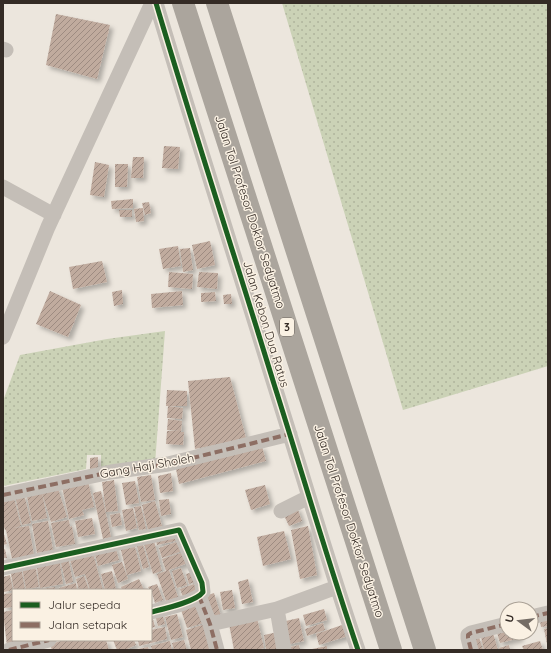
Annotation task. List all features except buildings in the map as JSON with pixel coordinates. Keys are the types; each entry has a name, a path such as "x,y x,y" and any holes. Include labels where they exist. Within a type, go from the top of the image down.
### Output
{"highway":[{"name":"Jalan Tol Profesor Doktor Sedyatmo","path":"183,3 391,650"},
{"path":"217,3 425,650"}],"street":[{"path":"3,337 54,215 152,3"},
{"name":"Jalan Kebon Dua Ratus","path":"156,3 337,588 358,650"},
{"path":"3,187 54,215"},
{"name":"Gang Haji Sholeh","path":"3,495 111,472 168,464 290,434"},
{"path":"281,511 309,497"},
{"path":"3,568 177,530 181,531 202,583 203,592 199,596 177,605 152,612"},
{"path":"210,624 278,609 337,588"},
{"path":"199,596 210,624 217,650"},
{"path":"278,609 284,650"},
{"path":"471,650 468,635 499,626"},
{"path":"8,650 45,641"}],"green space":[{"path":"282,3 548,3 548,366 403,410"},
{"path":"165,331 155,464 101,472 101,455 87,455 86,469 3,486 3,401 20,355 107,339"}],"marked path":[{"path":"3,495 111,472 168,464 290,434"},
{"path":"199,596 210,624 217,650"},
{"path":"539,615 548,613"},
{"path":"471,650 468,635 499,626"},
{"path":"9,650 45,641"}],"cycle path":[{"path":"156,3 358,650"},
{"path":"3,568 179,530 202,583 203,592 199,596 187,602 152,612"}]}
